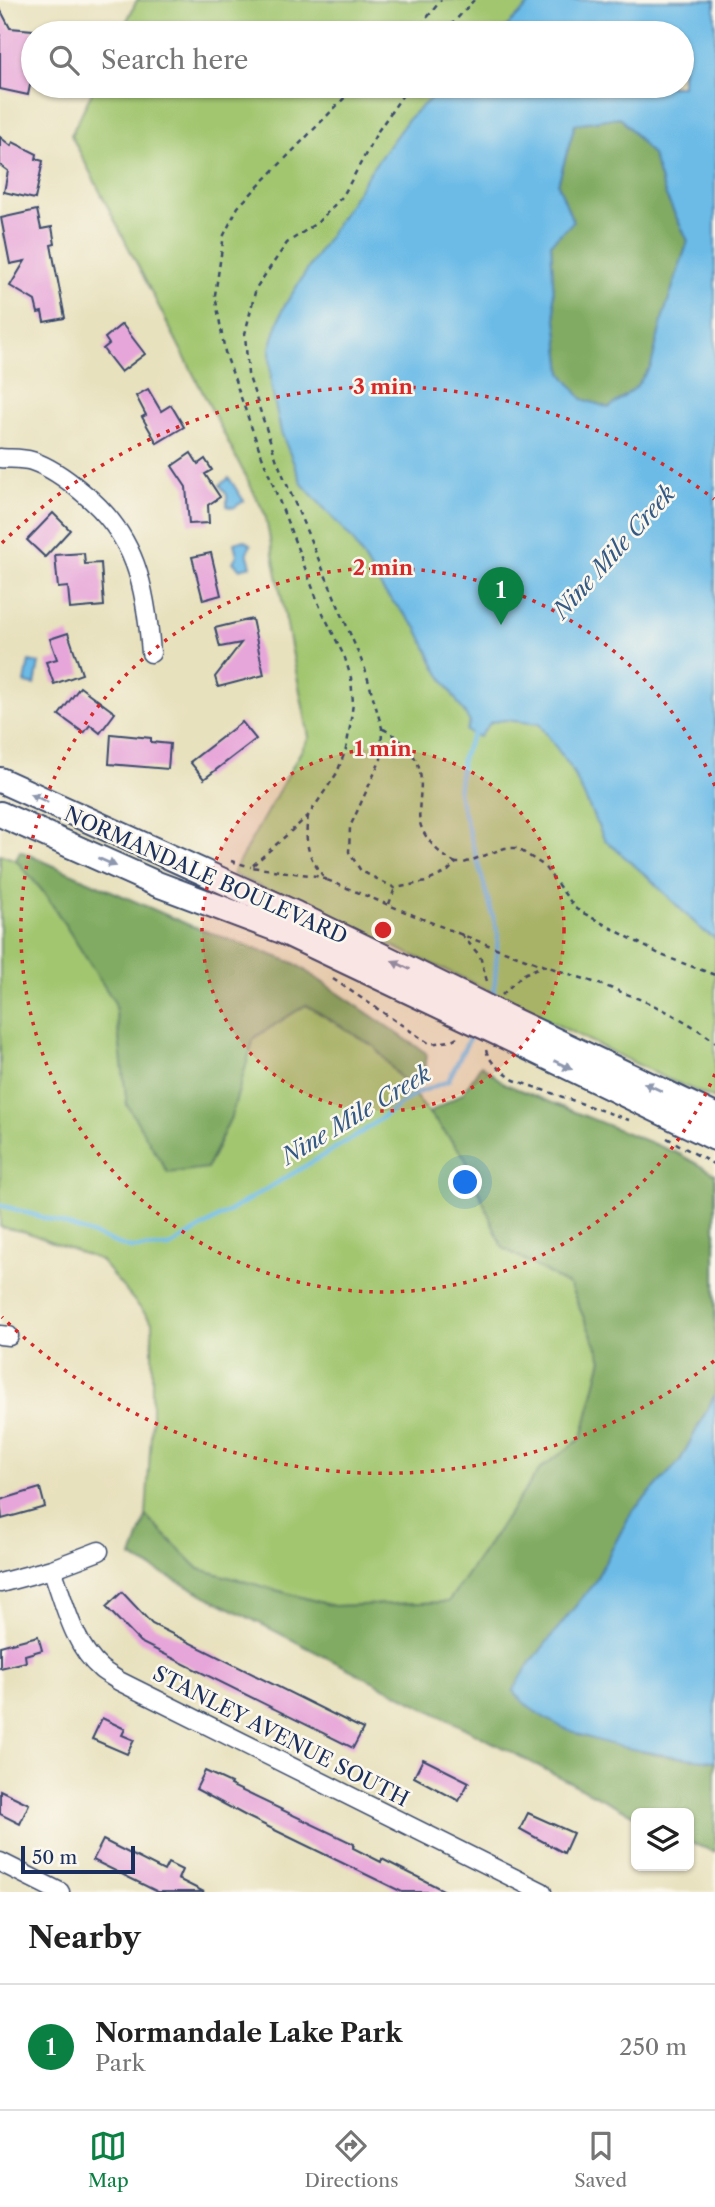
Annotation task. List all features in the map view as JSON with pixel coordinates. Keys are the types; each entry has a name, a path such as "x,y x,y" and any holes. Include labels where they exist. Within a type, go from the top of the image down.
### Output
{"main road":[{"name":"NORMANDALE BOULEVARD","path":"0,780 296,914 458,1004"},
{"name":"NORMANDALE BOULEVARD","path":"0,814 157,884 282,931 458,1004 715,1138"},
{"name":"NORMANDALE BOULEVARD","path":"506,1027 715,1116"}],"street":[{"path":"0,458 32,461 68,480 99,505 115,524 130,549 143,586 150,653"},
{"path":"0,1584 52,1569 99,1551"},
{"name":"STANLEY AVENUE SOUTH","path":"52,1569 85,1650 100,1668 119,1681 542,1892"},
{"path":"0,1862 60,1892"}],"path":[{"path":"424,21 441,0"},
{"path":"455,21 474,0"},
{"path":"344,98 238,208 224,235 215,295 225,352 320,607 345,658 351,678 353,703 346,749 337,773 308,816 251,867 327,880 516,956 642,1000 675,1014 715,1042"},
{"path":"401,98 378,131 343,197 318,222 287,243 256,288 245,334 248,374 277,461 365,669 382,728 381,759 350,827 349,852 362,871 395,888 426,882 447,872 456,863"},
{"path":"382,728 392,733 419,767 421,824 433,846 456,863 464,863 505,848 517,848 543,864 576,909 661,955 715,975"},
{"path":"308,816 307,851 315,868 327,880"},
{"path":"389,905 395,888"},
{"path":"672,1142 715,1165"}],"green space":[{"path":"137,0 715,0 715,1099 663,1077 456,975 232,874 309,737 265,514 71,135 89,98 694,98 694,21 127,21"},
{"path":"620,117 652,155 666,196 688,241 663,317 651,366 635,388 609,408 582,399 562,373 551,242 573,222 558,184 575,124"},
{"path":"20,851 189,925 294,963 426,1053 424,1071 407,1086 375,1047 306,1005 254,1038 231,1117 207,1168 168,1173 127,1105 115,1003 46,895 16,860"},
{"path":"0,854 16,860 46,895 115,1003 127,1105 207,1168 231,1117 254,1038 306,1005 375,1047 465,1157 502,1247 570,1286 602,1359 582,1438 540,1469 448,1602 334,1606 199,1569 146,1516 152,1418 152,1322 100,1260 26,1232 0,1227"},
{"path":"481,1065 505,1084 679,1154 715,1174 715,1395 680,1461 631,1513 594,1583 528,1666 579,1735 656,1755 715,1761 715,1852 694,1844 694,1808 631,1808 631,1813 132,1558 146,1516 199,1569 334,1606 448,1602 540,1469 582,1438 602,1359 570,1286 502,1247 465,1157 429,1113 463,1093"}],"water":[{"path":"534,0 715,0 715,938 704,932 604,839 571,768 539,724 505,720 491,722 479,737 466,731 470,722 436,668 417,628 384,592 352,539 302,484 281,432 271,386 270,348 283,308 371,170 409,118 431,98 694,98 694,21 512,21","holes":["620,117 652,155 666,196 688,241 663,317 651,366 635,388 609,408 582,399 562,373 551,243 573,222 558,184 575,124"]},
{"path":"229,478 244,501 233,508 227,506 227,495 220,485"},
{"path":"244,540 251,545 247,552 251,566 240,569 233,562 237,555 234,543"},
{"path":"29,661 39,663 35,685 25,683"},
{"path":"715,1395 715,1761 644,1751 596,1740 552,1722 530,1708 513,1691 528,1666 594,1583 631,1513 680,1461"}],"building":[{"path":"0,9 10,28 21,29 21,94 0,89"},
{"path":"0,137 11,146 13,142 37,154 36,159 43,161 35,199 4,192 8,171 0,165"},
{"path":"37,210 41,229 52,227 55,244 51,245 65,318 44,322 42,312 38,313 35,301 10,286 25,261 10,264 1,218"},
{"path":"122,324 145,354 121,372 103,349 109,344 105,338"},
{"path":"148,389 161,411 171,405 184,427 157,443 142,417 146,415 136,396"},
{"path":"191,453 198,464 205,459 212,470 205,474 220,497 208,505 209,523 189,524 186,487 172,466"},
{"path":"53,513 70,530 45,557 27,540"},
{"path":"84,553 85,564 101,563 104,606 70,609 68,587 58,588 55,555"},
{"path":"211,553 221,595 203,600 192,557"},
{"path":"252,619 264,675 218,687 215,677 241,643 220,647 215,628"},
{"path":"68,633 82,674 54,684 46,662 57,659 50,639"},
{"path":"80,687 115,713 100,733 90,725 84,733 59,715"},
{"path":"242,722 256,739 204,779 190,762"},
{"path":"111,734 151,738 151,742 170,744 168,769 109,764"},
{"path":"40,1488 45,1507 2,1519 0,1500"},
{"path":"122,1592 152,1624 363,1729 353,1748 140,1642 106,1607"},
{"path":"38,1636 42,1650 25,1655 26,1662 0,1668 0,1646"},
{"path":"102,1718 125,1729 122,1735 134,1740 127,1754 92,1739"},
{"path":"423,1759 469,1782 459,1801 414,1777"},
{"path":"205,1771 354,1844 353,1848 381,1862 382,1859 447,1892 402,1892 248,1817 196,1789"},
{"path":"0,1790 29,1804 20,1824 0,1814"},
{"path":"528,1813 573,1833 564,1853 520,1829"},
{"path":"103,1840 164,1871 168,1863 182,1870 178,1879 204,1892 158,1892 93,1860"}],"waterway":[{"name":"Nine Mile Creek","path":"474,732 462,758 458,793 498,934 494,994 491,1000"},
{"name":"Nine Mile Creek","path":"0,1205 130,1248 169,1247 359,1134 415,1094 448,1081 474,1029"}],"place":[{"name":"Normandale Lake Park","path":"501,625"}]}
